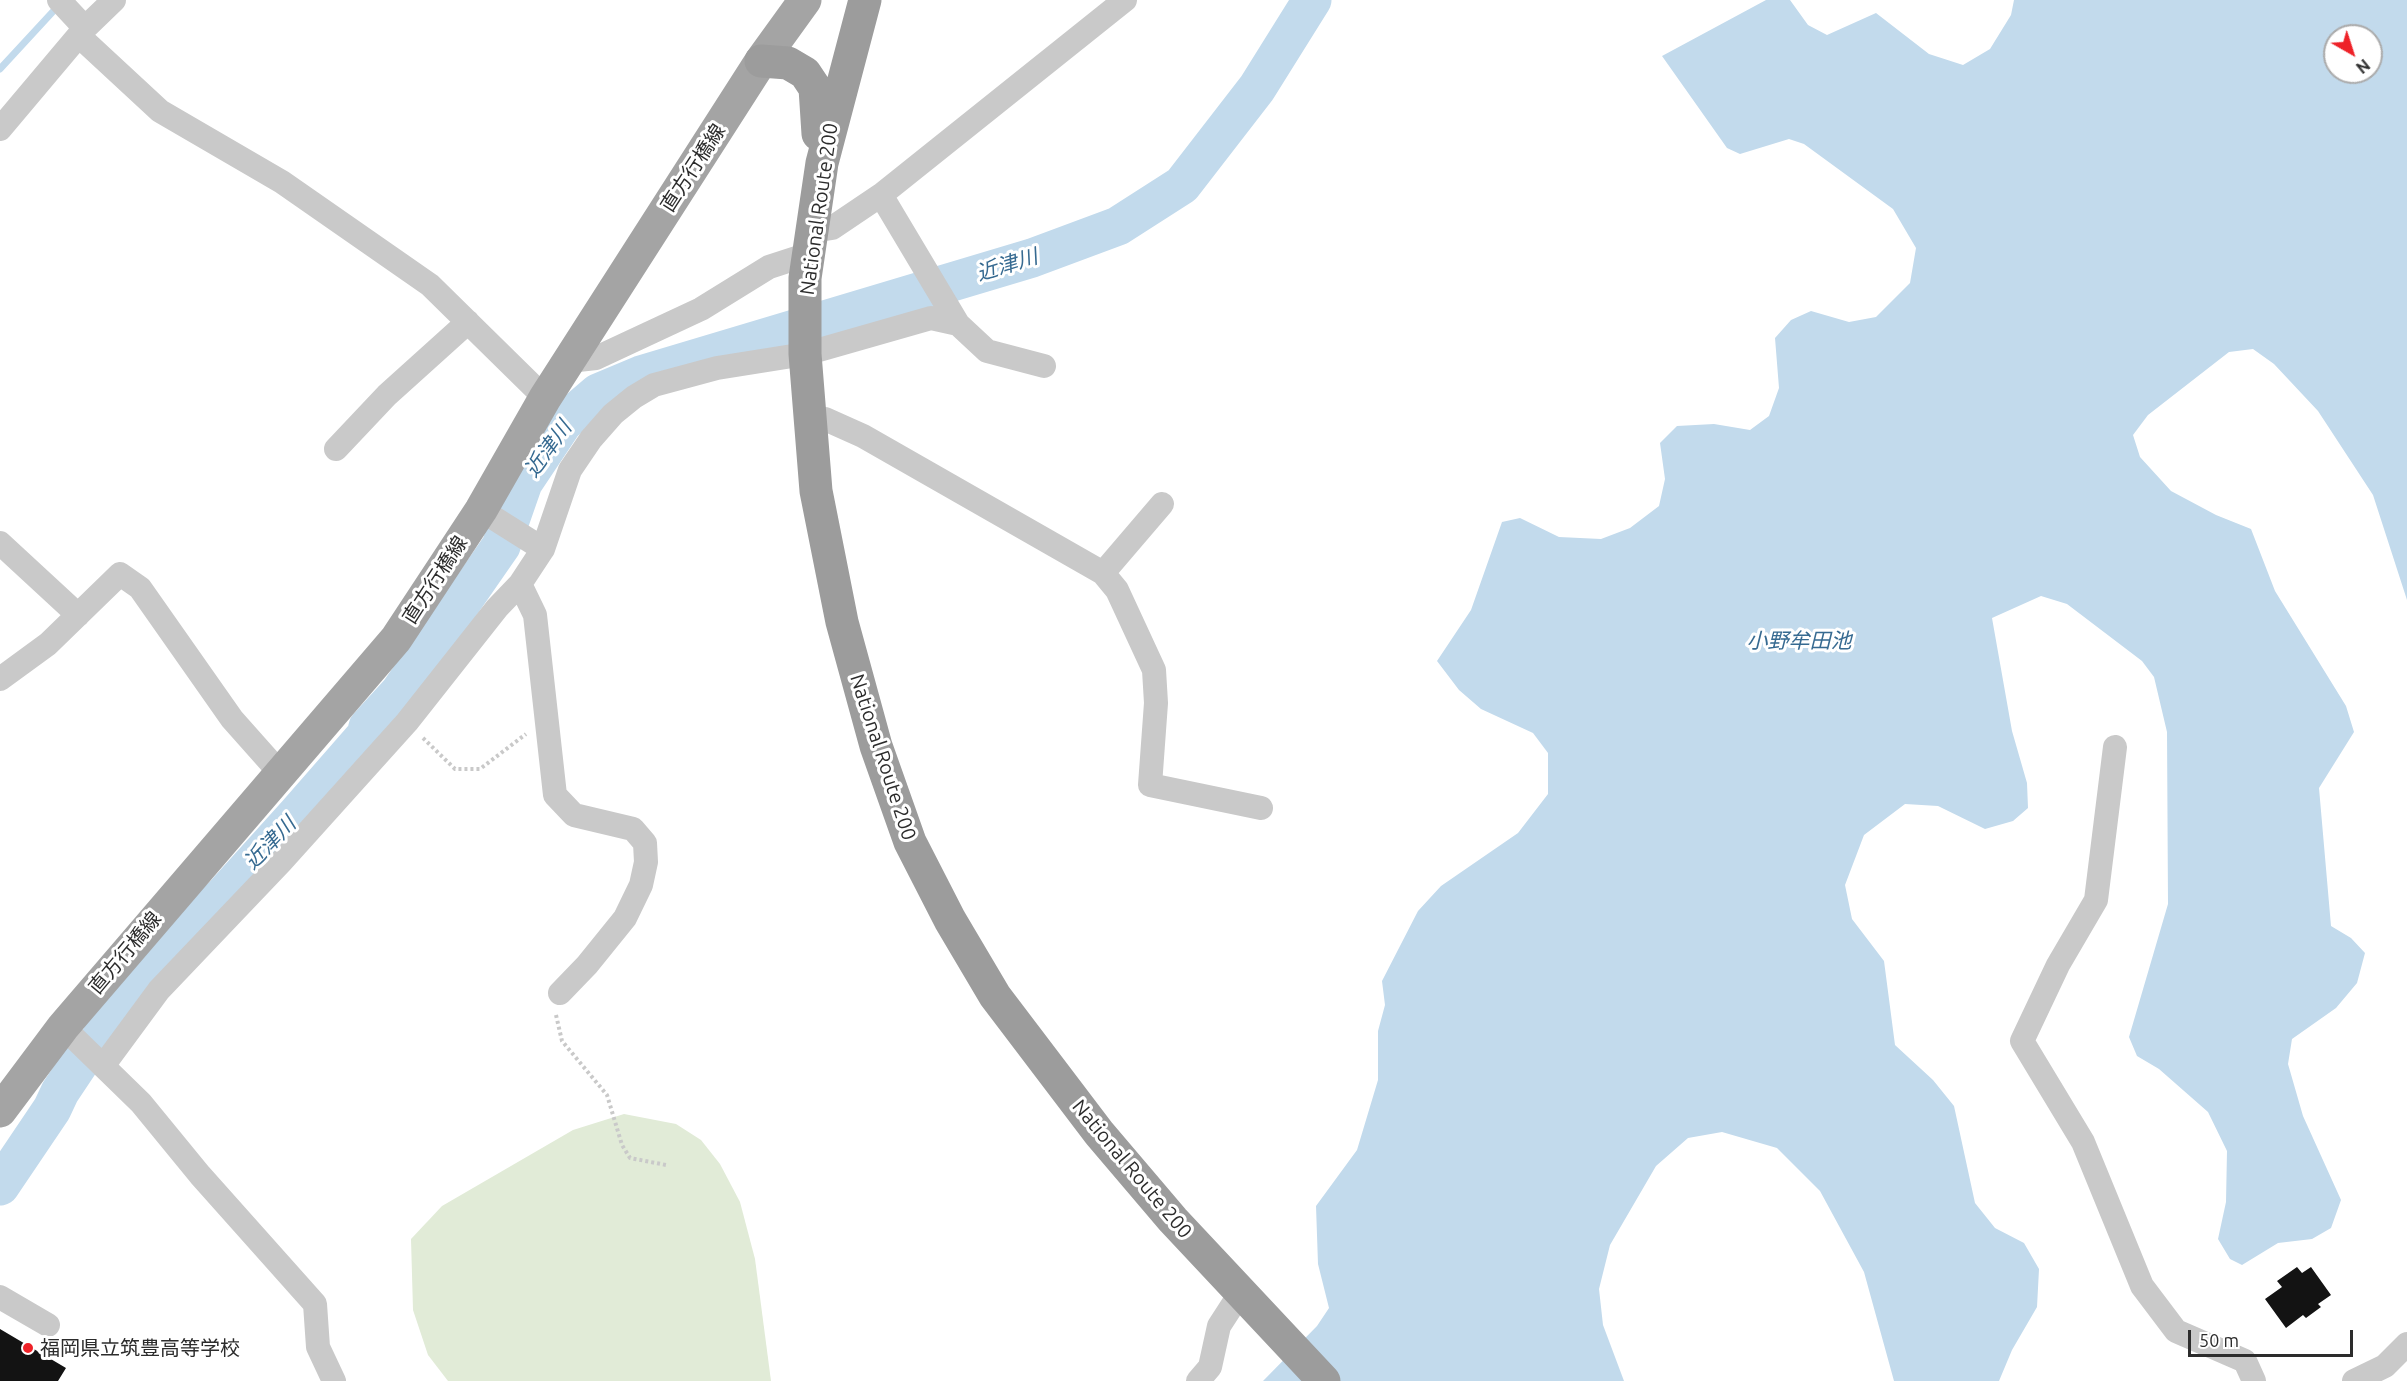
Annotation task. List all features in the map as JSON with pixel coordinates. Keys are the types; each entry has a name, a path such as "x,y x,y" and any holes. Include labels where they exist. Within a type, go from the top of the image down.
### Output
{"highway":[{"name":"National Route 200","path":"865,0 822,163 809,254 805,354 816,491 842,622 876,746 910,842 950,920 1002,1005 1099,1133 1173,1220 1324,1381"},
{"path":"761,61 788,63 805,73 815,88 822,163"}],"main road":[{"name":"直方行橋線","path":"0,1112 64,1027 396,639 488,514 545,398 761,61 805,0"}],"street":[{"path":"59,0 82,32 160,111 282,182 430,285 545,398"},
{"path":"0,129 82,32 114,0"},
{"path":"569,361 596,358 701,309 769,267 809,254 832,228 881,195 1125,0"},
{"path":"881,195 953,315 987,351 1044,366"},
{"path":"102,1066 159,990 281,862 407,722 497,608 520,584 539,546 570,470 606,423 634,397 654,385 717,369 805,354 931,318 953,315"},
{"path":"336,449 387,395 468,322"},
{"path":"811,424 825,419 863,436 1103,573 1117,590 1154,670 1156,703 1150,785 1261,808"},
{"path":"1103,573 1162,504"},
{"path":"488,514 539,546"},
{"path":"0,543 78,615"},
{"path":"0,679 48,644 120,574 140,588 232,719 280,773"},
{"path":"520,584 535,615 555,795 574,815 633,829 645,843 646,862 641,885 625,918 587,965 560,993"},
{"path":"2115,747 2096,900 2058,965 2022,1041 2083,1143 2142,1286 2176,1331 2245,1361 2254,1381"},
{"path":"64,1027 141,1103 200,1175 315,1304 318,1347 334,1381"},
{"path":"0,1297 48,1325"},
{"path":"1198,1381 1210,1367 1220,1326 1249,1300"},
{"path":"2354,1381 2385,1366 2407,1344"}],"path":[{"path":"407,722 455,769 480,769 546,719"},
{"path":"560,993 555,1011 562,1041 607,1095 622,1145 630,1158 666,1165"}],"green space":[{"path":"624,1114 676,1124 701,1140 720,1164 740,1202 755,1259 771,1381 448,1381 428,1355 413,1310 411,1239 442,1206 573,1130"}],"water":[{"name":"小野牟田池","path":"1766,0 1790,0 1808,25 1827,35 1876,13 1929,54 1963,65 1990,49 2011,15 2014,0 2407,0 2407,600 2373,495 2318,411 2274,364 2253,349 2229,352 2148,415 2133,435 2140,457 2171,491 2216,515 2251,529 2275,591 2346,706 2354,732 2319,788 2331,926 2351,938 2365,953 2357,983 2336,1008 2292,1039 2288,1064 2303,1116 2341,1200 2331,1228 2312,1239 2278,1243 2242,1265 2230,1259 2218,1239 2226,1202 2227,1151 2208,1112 2159,1069 2137,1056 2129,1037 2168,904 2167,732 2154,677 2142,661 2067,604 2041,596 1992,618 2012,731 2027,783 2028,808 2013,821 1985,829 1938,806 1905,804 1864,835 1845,885 1852,919 1884,961 1895,1045 1933,1080 1954,1106 1975,1203 1995,1228 2024,1243 2039,1269 2037,1307 2012,1350 1999,1381 1894,1381 1864,1272 1820,1191 1777,1148 1722,1132 1688,1138 1656,1166 1610,1245 1599,1289 1603,1325 1624,1381 1263,1381 1317,1326 1329,1308 1318,1264 1316,1206 1357,1150 1378,1080 1378,1031 1385,1005 1382,981 1418,911 1441,886 1518,833 1548,794 1548,753 1533,733 1481,709 1459,690 1437,661 1471,610 1502,522 1520,518 1559,537 1601,539 1630,528 1659,506 1665,479 1660,443 1677,426 1714,424 1750,430 1769,416 1779,388 1775,338 1791,320 1811,311 1849,322 1876,317 1910,283 1916,248 1893,209 1804,144 1789,139 1740,154 1727,148 1662,56"}],"building":[{"path":"2297,1267 2302,1273 2311,1267 2331,1295 2318,1304 2321,1307 2306,1318 2303,1315 2286,1328 2265,1299 2282,1287 2277,1281"},
{"path":"0,1329 66,1368 58,1381 0,1381"}],"waterway":[{"name":"近津川","path":"0,1186 52,1109 60,1092 80,1062 95,1047 113,1017 181,940 185,932 223,896 297,814 366,735 368,727 399,693 501,546 523,483 563,423 598,393 641,375 1032,258 1118,226 1182,185 1257,88 1312,0"},
{"path":"0,69 59,5"}],"place":[{"name":"福岡県立筑豊高等学校","path":"28,1348"}]}
